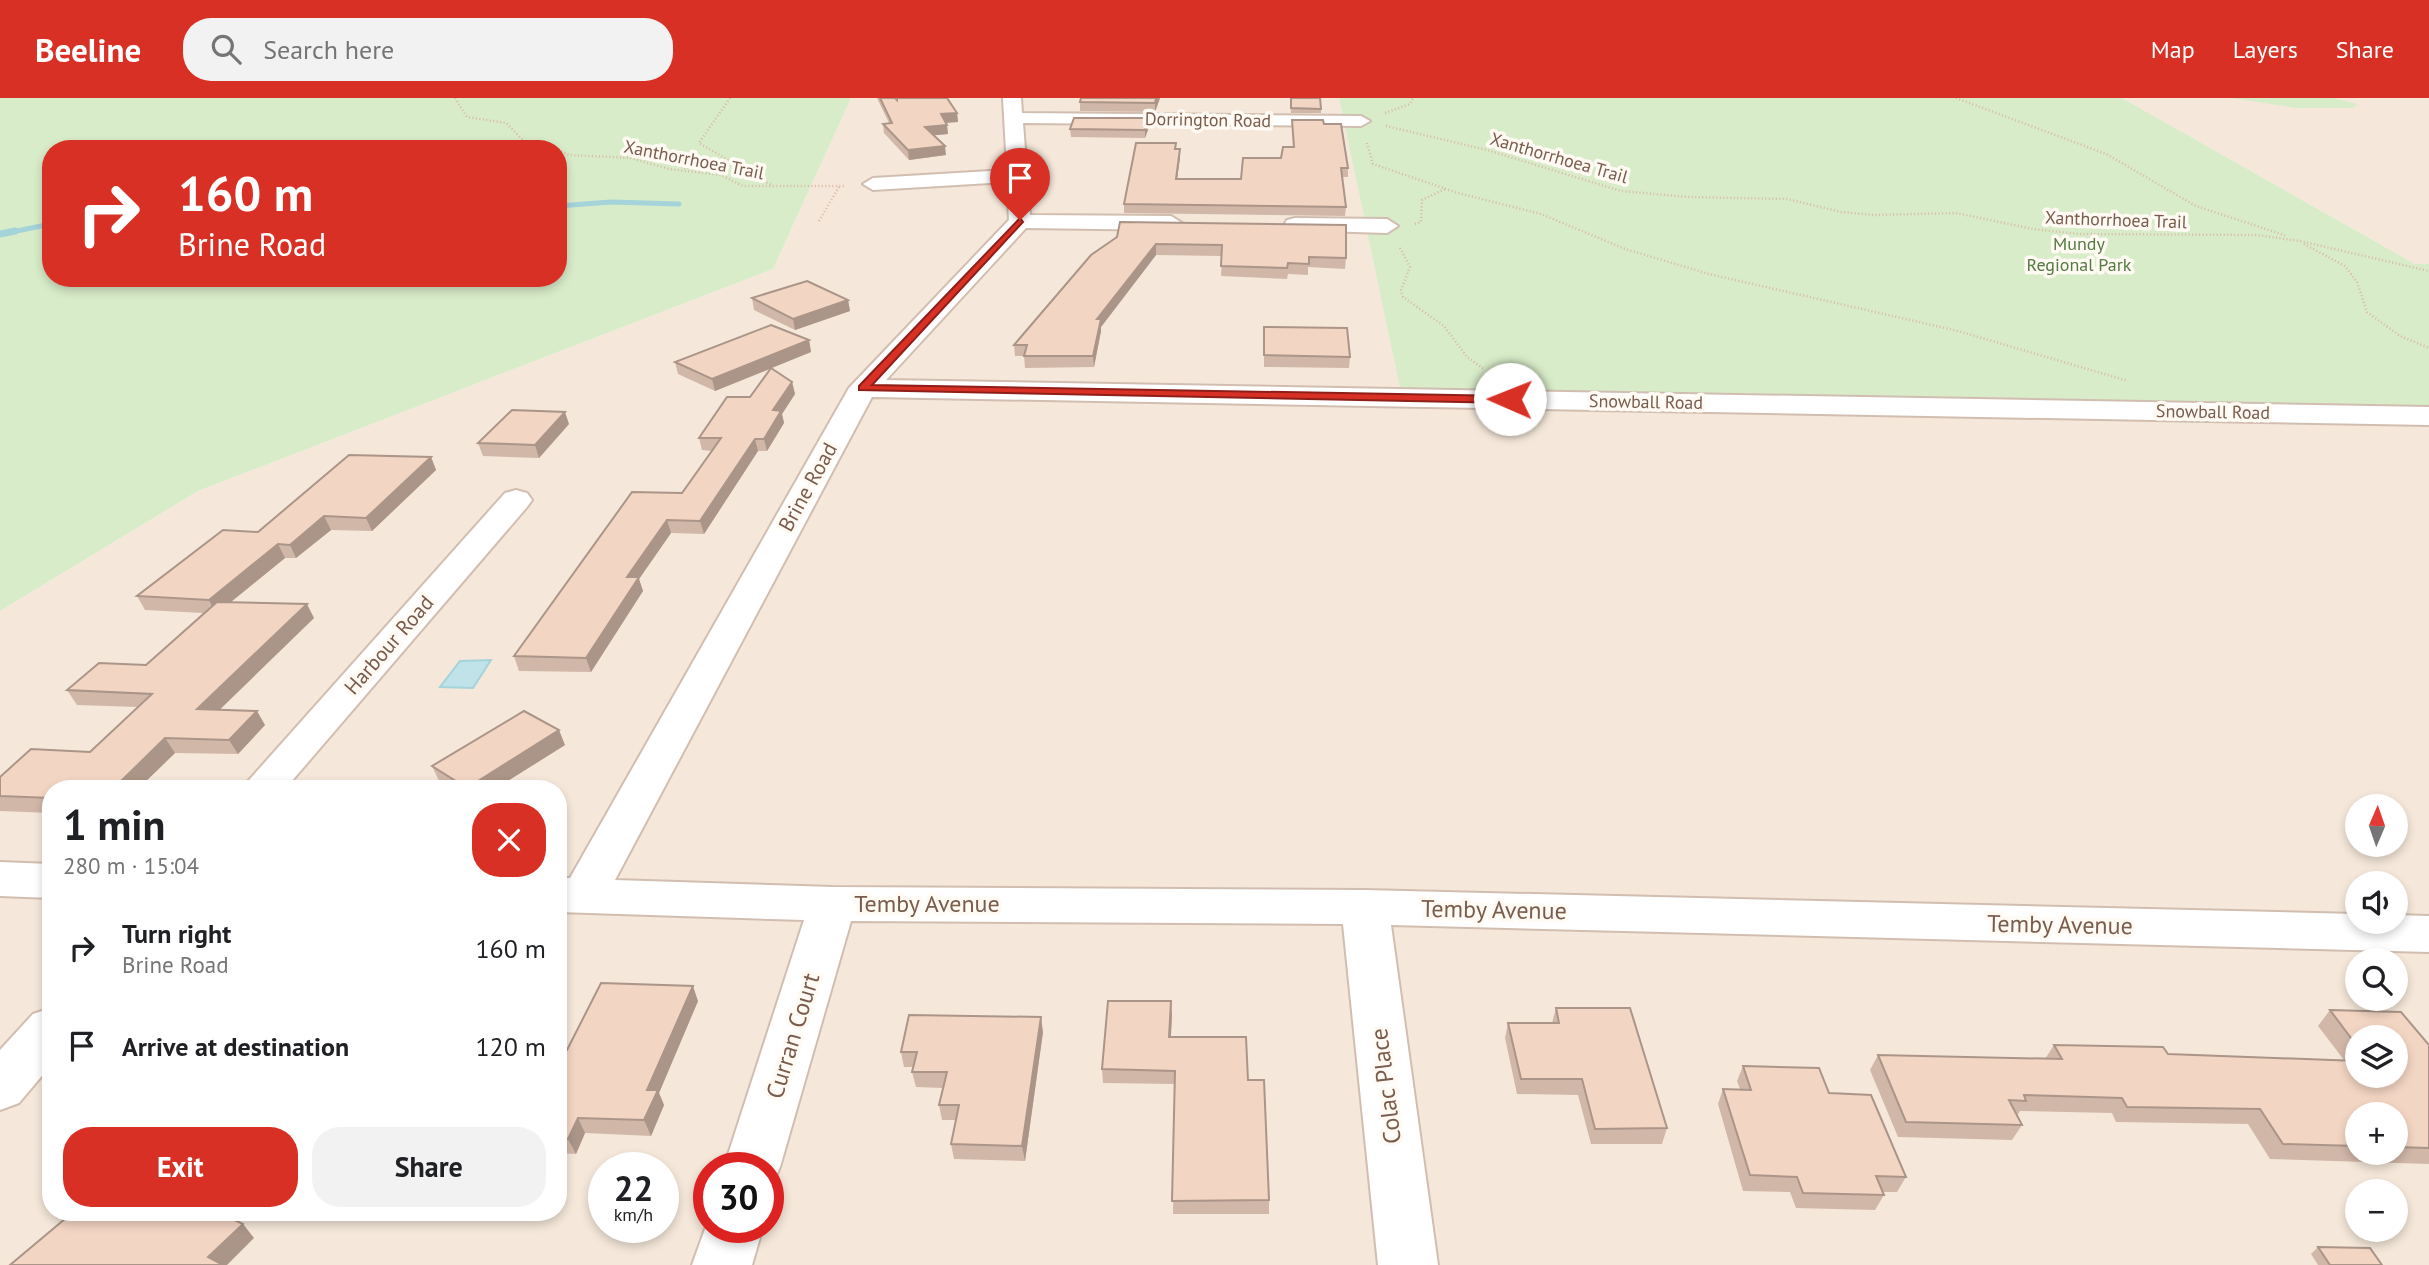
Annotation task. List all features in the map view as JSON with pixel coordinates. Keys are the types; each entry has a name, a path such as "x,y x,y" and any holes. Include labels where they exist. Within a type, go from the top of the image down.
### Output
{"street":[{"name":"Dorrington Road","path":"1013,108 1361,121"},
{"path":"1013,108 1020,220 1197,223"},
{"path":"873,184 1018,175"},
{"name":"Brine Road","path":"571,895 863,388 1020,220"},
{"path":"1278,225 1387,226"},
{"name":"Snowball Road","path":"863,388 2429,416"},
{"name":"Harbour Road","path":"270,780 516,500"},
{"path":"0,879 42,881"},
{"name":"Temby Avenue","path":"571,895 833,904 1365,907 2429,934"},
{"name":"Curran Court","path":"757,1152 833,904"},
{"name":"Colac Place","path":"1365,907 1408,1265"},
{"path":"0,1087 42,1039"},
{"path":"722,1265 729,1243"}],"path":[{"name":"Xanthorrhoea Trail","path":"455,98 467,117 506,123 523,140"},
{"name":"Xanthorrhoea Trail","path":"730,98 699,143 770,185 784,188"},
{"name":"Xanthorrhoea Trail","path":"1956,98 2106,154 2196,206 2300,241"},
{"name":"Xanthorrhoea Trail","path":"1361,121 1441,137 1621,191 1648,195 1787,199 1841,212 1874,215 1956,213 2033,229 2080,234 2256,235 2300,241"},
{"path":"1361,121 1373,164 1446,189 1541,214 1625,249 1709,274 1958,331 2135,383"},
{"name":"Xanthorrhoea Trail","path":"567,154 631,158 669,169 721,175 743,186 784,188 873,184"},
{"path":"669,169 714,168 736,164"},
{"path":"819,221 840,187"},
{"path":"1387,226 1408,227 1421,222 1422,200 1446,189"},
{"path":"1387,226 1399,232 1401,251 1410,267 1401,290 1403,297 1424,309 1446,329 1470,363 1492,372"},
{"path":"2300,241 2429,271"},
{"path":"2300,241 2345,266 2357,282 2367,312 2400,336 2429,348"}],"shaded area":[{"path":"851,98 1339,98 1403,397 2429,416 2429,1265 0,1265 0,611 198,491 773,269"},
{"path":"2122,98 2429,98 2429,264 2415,264"}],"green space":[{"path":"0,98 851,98 773,269 198,491 0,611"},
{"name":"Mundy Regional Park","path":"1339,98 2122,98 2415,264 2429,264 2429,416 1402,397"},
{"path":"2231,98 2334,98 2357,104 2353,108 2296,108"}],"water":[{"path":"491,660 473,688 440,687 460,661"}],"building":[{"path":"880,98 947,98 957,113 941,114 947,125 925,127 945,146 908,150 883,124 892,123"},
{"path":"1081,98 1156,98 1155,103 1080,102"},
{"path":"1291,98 1320,98 1321,109 1291,108"},
{"path":"1074,118 1149,118 1145,130 1070,129"},
{"path":"1292,120 1323,120 1324,124 1341,124 1348,168 1341,168 1346,207 1124,204 1136,143 1176,143 1175,149 1180,149 1176,179 1241,179 1243,158 1281,158 1283,147 1294,147"},
{"path":"1120,222 1346,225 1346,258 1309,257 1309,264 1288,263 1287,268 1221,266 1222,245 1156,244 1097,319 1101,319 1093,356 1024,356 1027,345 1014,345 1091,255 1117,237"},
{"path":"807,281 848,300 793,319 752,298"},
{"path":"771,325 809,340 712,379 675,362"},
{"path":"1264,327 1347,328 1350,357 1264,355"},
{"path":"771,368 792,382 773,410 781,411 764,439 755,439 700,521 667,520 627,577 639,577 586,658 514,656 632,492 682,493 721,438 699,438 727,397 750,397"},
{"path":"512,410 565,412 535,445 478,443"},
{"path":"349,455 431,457 366,518 324,516 290,545 278,544 209,600 137,596 223,530 258,532"},
{"path":"217,602 307,604 197,709 257,711 229,740 165,738 122,780 42,780 42,798 0,796 0,777 31,749 90,752 152,694 67,690 99,663 146,665"},
{"path":"524,711 559,730 480,780 454,780 432,766"},
{"path":"601,983 693,986 647,1090 658,1090 644,1120 578,1118 567,1139 567,1050"},
{"path":"1108,1001 1171,1001 1169,1037 1246,1037 1248,1080 1264,1080 1269,1200 1172,1201 1175,1071 1102,1069"},
{"path":"1556,1008 1630,1008 1667,1128 1595,1129 1582,1079 1521,1079 1508,1023 1559,1023"},
{"path":"2330,1010 2401,1012 2429,1045 2429,1148 2408,1147 2408,1102 2345,1102 2345,1146 2283,1144 2260,1109 2127,1107 2122,1098 2024,1095 2026,1101 2009,1100 2022,1125 1906,1122 1878,1055 2062,1059 2054,1045 2163,1047 2168,1054 2345,1061 2345,1088 2408,1088 2408,1025 2345,1025 2345,1030"},
{"path":"909,1015 1041,1017 1022,1146 951,1144 959,1105 939,1105 947,1072 912,1072 917,1052 901,1052"},
{"path":"1743,1066 1819,1068 1829,1093 1871,1095 1906,1177 1876,1176 1884,1195 1803,1193 1797,1177 1750,1175 1723,1089 1751,1090"},
{"path":"62,1221 237,1221 243,1224 208,1257 223,1265 10,1265"},
{"path":"2318,1247 2370,1248 2382,1265 2330,1265"}],"waterway":[{"path":"567,205 611,202 679,204"},
{"path":"7,233 42,226"},
{"path":"0,234 15,231"}],"route":[{"path":"1020,220 863,388 1510,399"}]}
